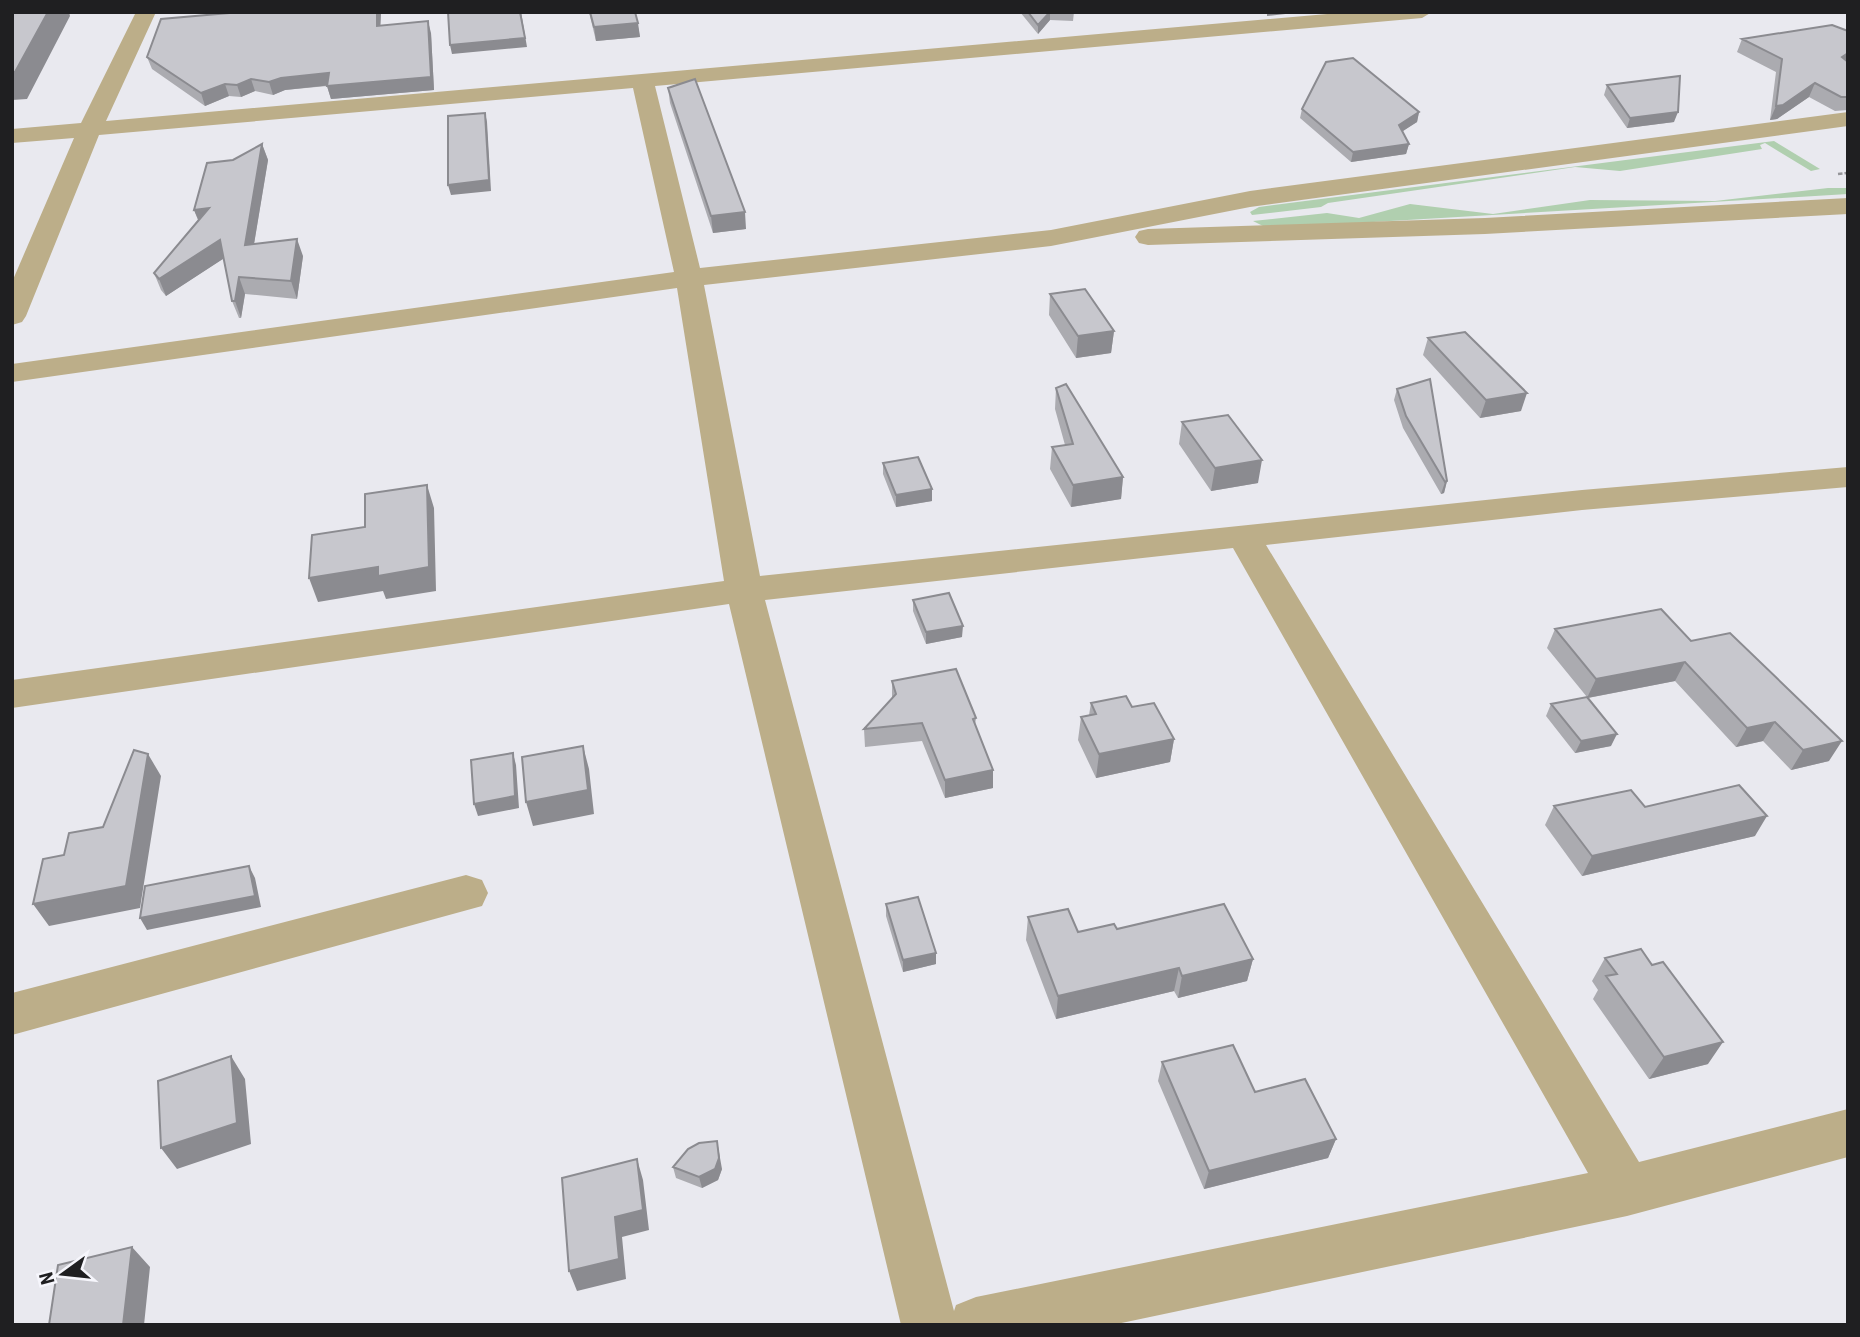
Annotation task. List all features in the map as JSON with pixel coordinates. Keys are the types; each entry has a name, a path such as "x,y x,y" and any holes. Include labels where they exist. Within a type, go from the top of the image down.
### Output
{"street":[{"path":"12,136 1422,12"},
{"path":"12,316 89,131 144,18 167,22"},
{"path":"643,82 689,278 744,590 929,1325"},
{"path":"12,373 689,278 1051,238 1250,200 1848,120"},
{"path":"1051,238 1255,236 1848,206"},
{"path":"12,694 744,590 1848,477"},
{"path":"1244,537 1627,1191"},
{"path":"12,1014 466,893"},
{"path":"976,1325 1627,1191 1848,1133"}],"green space":[{"path":"1774,141 1820,169 1811,171 1765,143 1760,145 1762,149 1620,171 1575,167 1328,203 1321,207 1252,215 1250,212 1259,207"},
{"path":"1848,188 1848,194 1305,226 1265,227 1253,221 1327,213 1359,218 1410,204 1493,214 1590,200 1715,201"}],"building":[{"path":"12,12 48,12 15,72 12,72"},
{"path":"241,12 377,12 377,26 428,21 431,77 327,86 329,73 281,78 269,82 251,79 237,85 225,84 201,93 147,57 161,19"},
{"path":"448,12 520,12 525,38 450,45"},
{"path":"590,12 635,12 638,23 594,27"},
{"path":"1028,12 1050,12 1038,25"},
{"path":"1832,25 1848,31 1848,53 1842,57 1848,62 1848,97 1841,97 1815,83 1783,105 1776,106 1782,59 1742,39"},
{"path":"1353,58 1419,112 1399,125 1409,144 1353,152 1302,109 1326,62"},
{"path":"1680,76 1678,112 1630,118 1607,85"},
{"path":"695,79 745,212 711,216 668,88"},
{"path":"485,113 489,180 448,185 448,116"},
{"path":"262,144 245,245 297,239 291,281 239,277 235,301 232,301 220,240 159,279 154,273 209,208 194,210 207,163 233,160"},
{"path":"1085,289 1114,331 1078,336 1050,294"},
{"path":"1465,332 1527,393 1486,400 1428,338"},
{"path":"1430,379 1447,481 1445,482 1406,416 1397,389"},
{"path":"1066,384 1123,477 1073,485 1052,447 1073,444 1056,388"},
{"path":"1228,415 1262,460 1215,468 1182,422"},
{"path":"918,457 932,489 896,495 883,463"},
{"path":"427,485 429,567 378,576 378,567 309,578 312,535 365,527 365,494"},
{"path":"949,593 963,626 926,632 913,600"},
{"path":"1661,609 1691,641 1730,633 1842,741 1803,750 1775,722 1747,728 1685,662 1596,679 1555,629"},
{"path":"956,669 993,770 945,780 922,723 864,729 896,694 892,681"},
{"path":"1126,696 1132,707 1154,703 1174,739 1099,754 1081,717 1096,714 1091,703"},
{"path":"1587,697 1617,734 1581,741 1551,704"},
{"path":"583,746 588,790 526,802 522,757"},
{"path":"134,750 148,754 126,886 33,904 43,859 64,855 69,833 103,827"},
{"path":"513,753 515,796 474,804 471,760"},
{"path":"1739,785 1767,816 1592,856 1554,806 1631,790 1645,807"},
{"path":"249,866 255,896 140,918 145,886"},
{"path":"918,897 936,953 903,960 886,904"},
{"path":"1224,904 1253,959 1182,976 1179,968 1058,996 1028,917 1068,909 1078,932 1114,924 1117,929"},
{"path":"1641,949 1652,965 1663,962 1723,1042 1664,1057 1606,976 1617,974 1605,958"},
{"path":"1233,1045 1255,1092 1305,1079 1336,1139 1209,1171 1162,1062"},
{"path":"231,1056 237,1123 161,1148 158,1081"},
{"path":"717,1141 719,1158 715,1169 699,1177 673,1167 688,1149 699,1143"},
{"path":"637,1159 643,1210 615,1217 619,1259 569,1271 562,1178"},
{"path":"132,1247 123,1325 49,1325 58,1265"}]}
